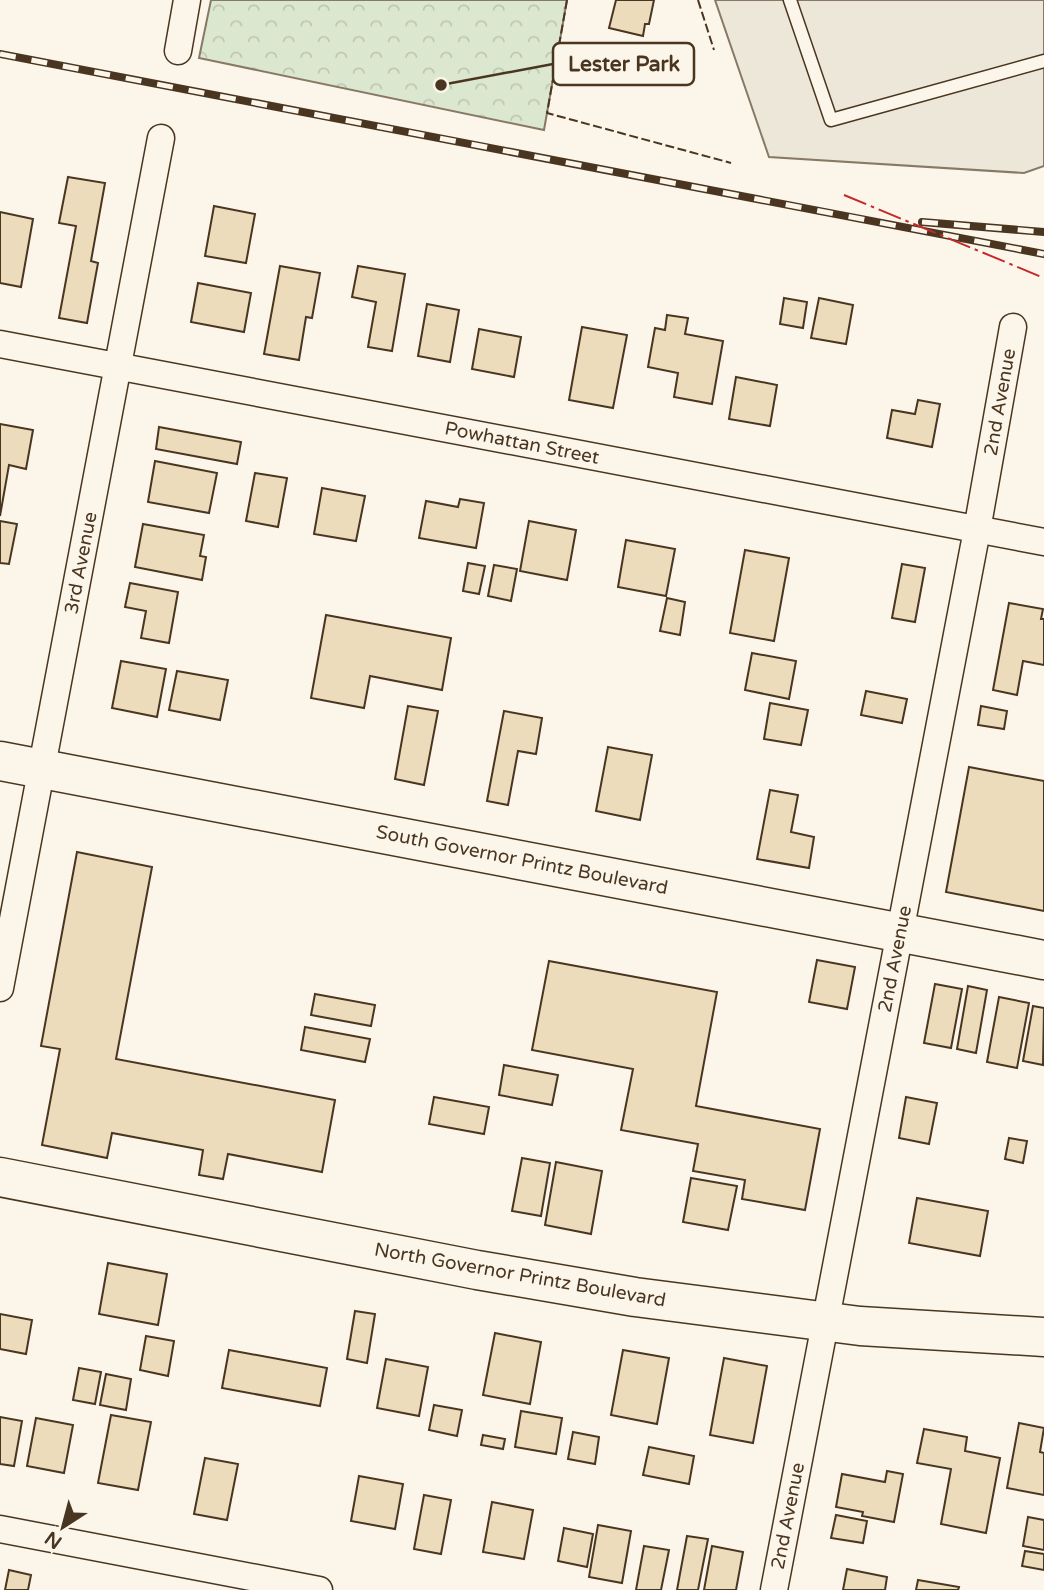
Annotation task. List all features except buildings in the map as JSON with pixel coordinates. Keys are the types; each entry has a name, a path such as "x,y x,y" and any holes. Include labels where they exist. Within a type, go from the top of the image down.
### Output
{"main road":[{"name":"South Governor Printz Boulevard","path":"0,761 1044,960"},
{"name":"North Governor Printz Boulevard","path":"0,1177 570,1286 697,1306 825,1322 1044,1337"}],"street":[{"path":"178,51 187,0"},
{"name":"3rd Avenue","path":"0,988 161,138"},
{"name":"2nd Avenue","path":"774,1590 977,530 1013,327"},
{"name":"Powhattan Street","path":"0,344 1044,542"},
{"path":"994,1334 1044,1354"},
{"path":"0,1529 319,1590"}],"lane":[{"path":"790,0 831,120 1044,61"}],"green space":[{"path":"211,0 567,0 544,130 199,58"}],"shaded area":[{"path":"715,0 1044,0 1044,166 1024,173 769,157"}],"railway":[{"path":"0,54 1044,254"},
{"path":"922,222 1044,232"}],"fence":[{"path":"567,0 547,113 731,163"},
{"path":"698,0 714,50"}],"power":[{"path":"844,195 1044,278"}],"place":[{"name":"Lester Park","path":"441,85"}]}
